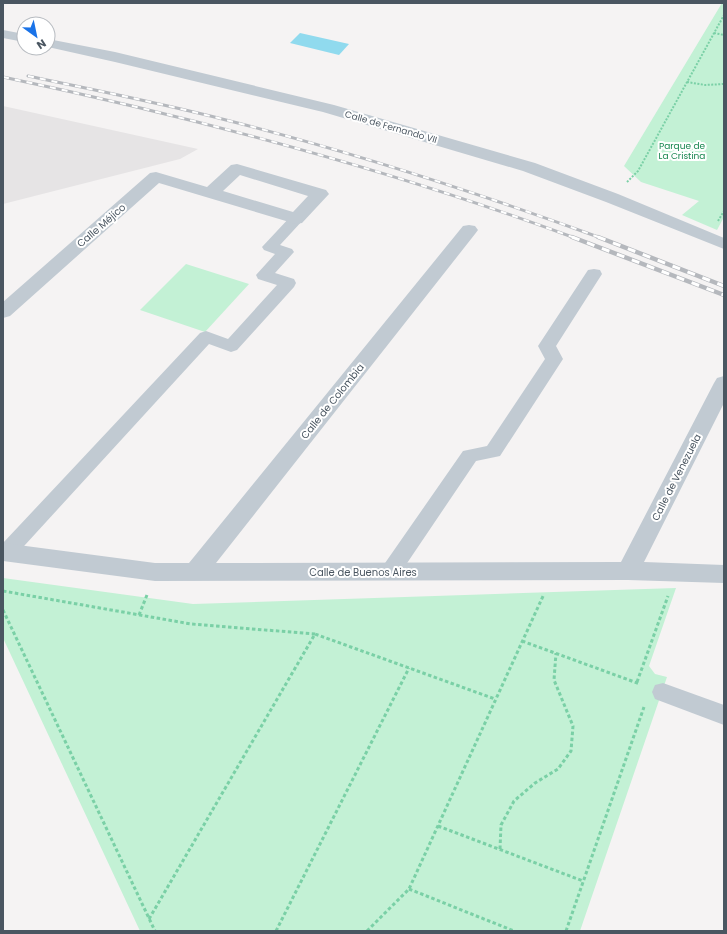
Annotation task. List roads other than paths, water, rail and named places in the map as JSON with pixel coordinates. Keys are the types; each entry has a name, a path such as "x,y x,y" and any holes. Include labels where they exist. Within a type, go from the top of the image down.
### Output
{"street":[{"path":"3,34 16,36"},
{"name":"Calle de Fernando VII","path":"56,45 115,57 328,108 529,167 612,198 724,244"},
{"path":"5,552 206,337 231,346 288,283 264,275 286,252 270,247 320,194 237,169 211,193"},
{"name":"Calle Méjico","path":"3,312 156,177 296,219"},
{"name":"Calle de Colombia","path":"195,572 469,230"},
{"path":"390,572 470,456 493,451 554,359 546,346 594,274"},
{"name":"Calle de Venezuela","path":"628,571 724,383"},
{"name":"Calle de Buenos Aires","path":"5,552 155,572 628,571 724,574"},
{"path":"651,693 724,714"}],"water":[{"path":"300,33 349,44 339,55 290,43"}],"railway":[{"path":"28,76 127,97 274,132 462,189 601,238"},
{"path":"3,77 148,110 292,147 434,190 575,238"},
{"path":"572,237 724,295"},
{"path":"598,237 724,286"}],"park label":[{"name":"Parque de La Cristina","path":"682,152"}]}
